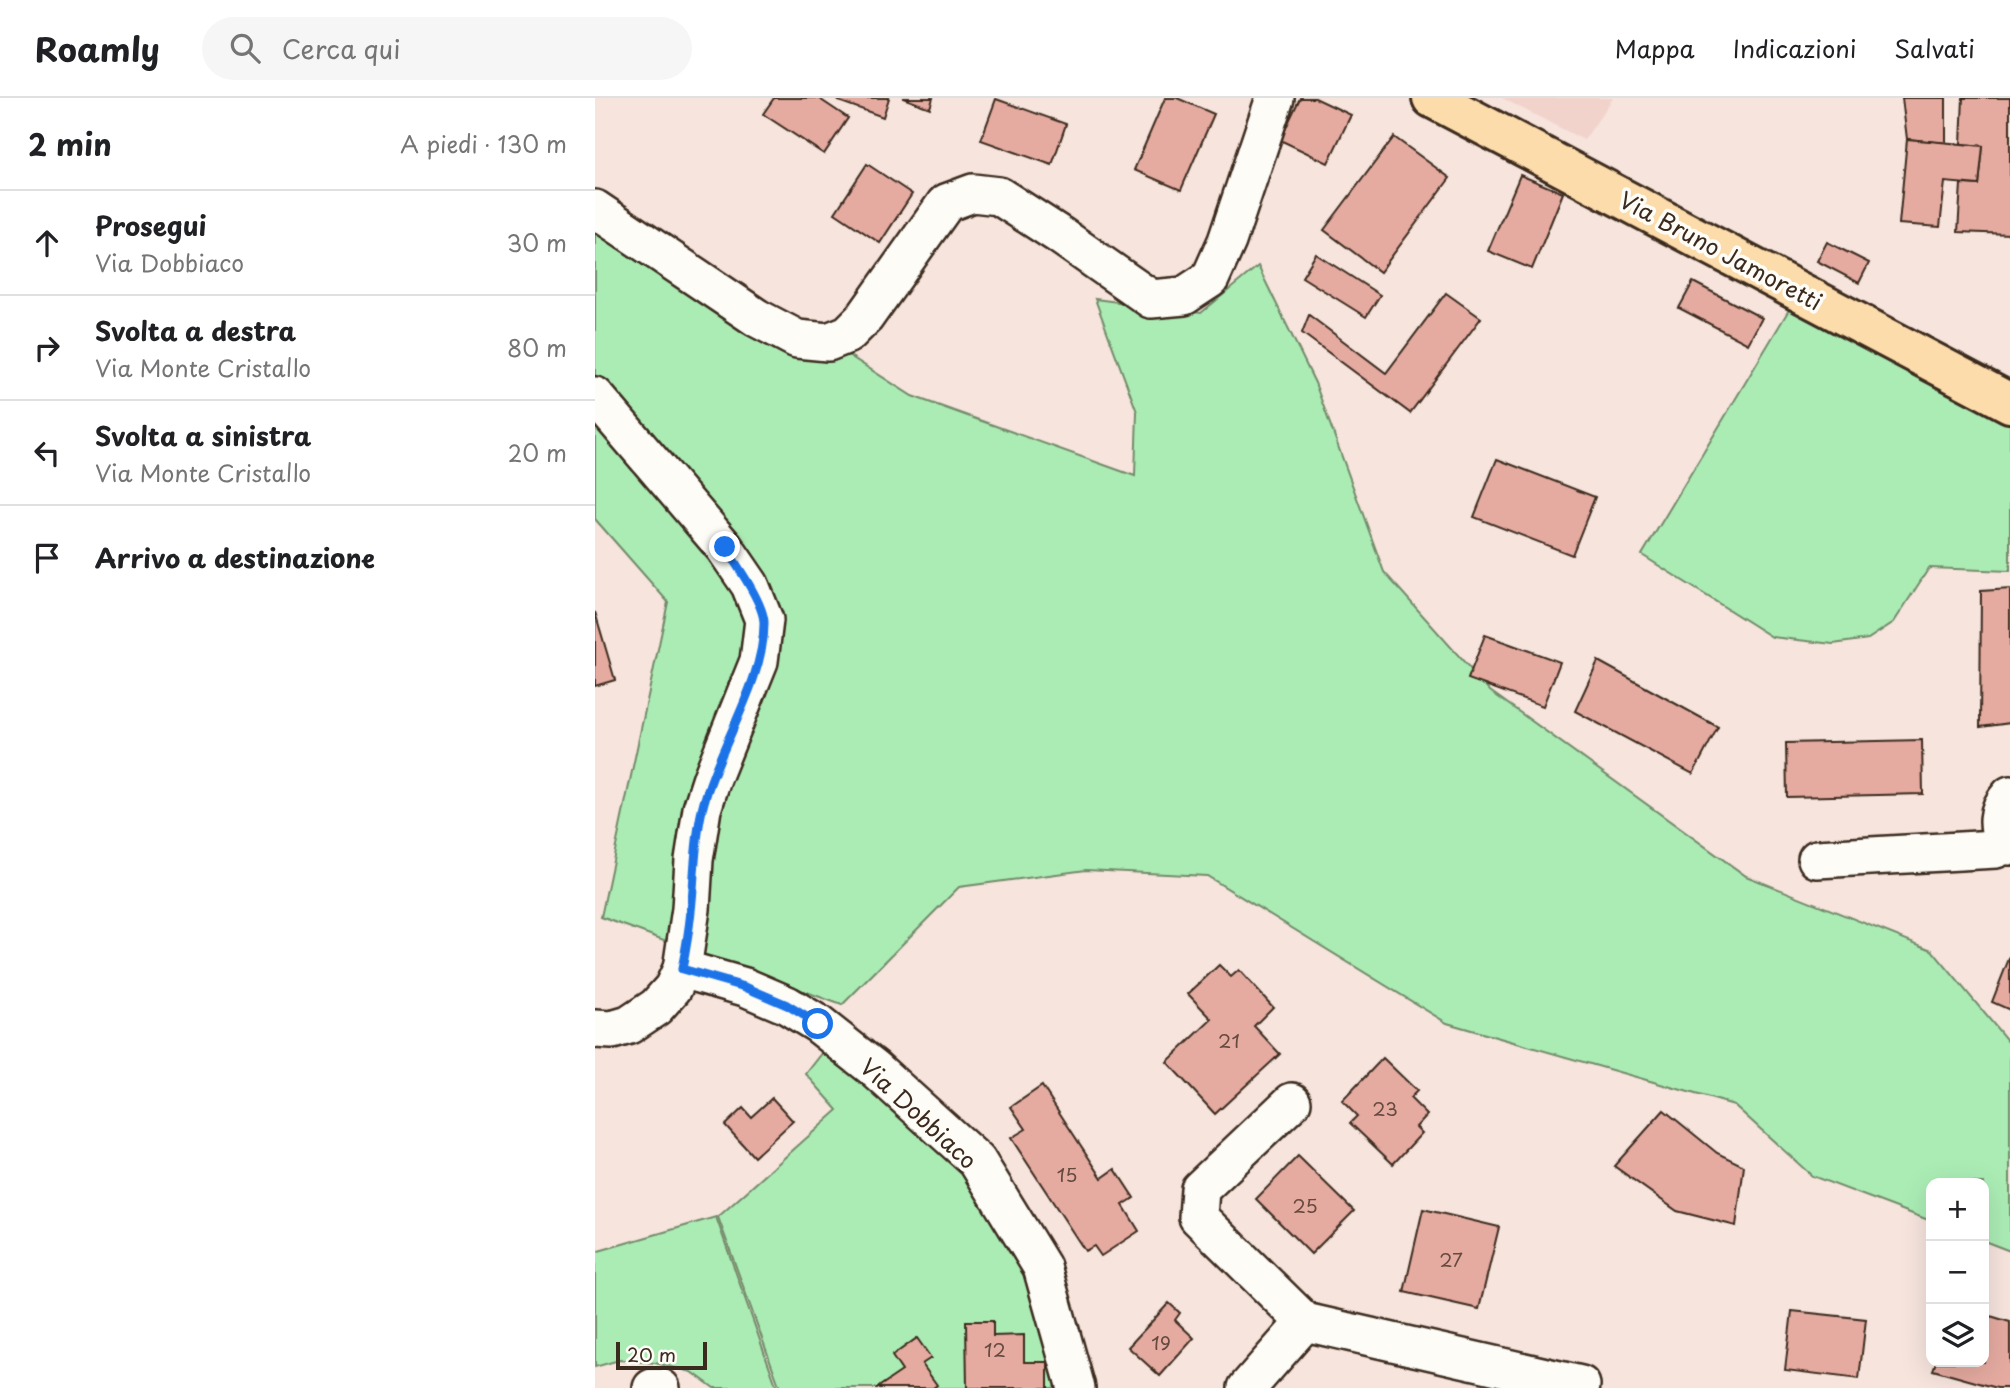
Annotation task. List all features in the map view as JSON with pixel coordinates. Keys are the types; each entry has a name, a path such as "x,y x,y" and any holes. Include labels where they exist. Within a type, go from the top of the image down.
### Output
{"main road":[{"name":"Via Bruno Jamoretti","path":"1432,98 2010,403"}],"street":[{"path":"595,209 757,318 797,339 828,342 848,334 865,317 946,203 973,193 999,195 1151,299 1184,296 1210,279 1227,241 1275,98"},
{"path":"595,396 725,547 750,585 764,620 759,661 702,809 682,969 673,989 656,1007 629,1025 611,1030 595,1029"},
{"path":"1817,859 1996,849 2007,846 1998,830 2000,811 2010,795"},
{"name":"Via Dobbiaco","path":"682,969 745,987 787,1005 818,1024 875,1069 977,1161 1042,1268 1076,1388"},
{"path":"1292,1102 1200,1189 1198,1217 1305,1322 1581,1385"},
{"path":"1247,1388 1305,1322"},
{"path":"652,1388 661,1388"}],"shaded area":[{"path":"1502,98 1613,98 1584,140"}],"green space":[{"path":"595,194 912,396 1135,476 1137,412 1095,299 1201,313 1258,266 1315,383 1384,572 1490,691 1746,876 1932,950 2010,1044 2010,1251 1989,1243 1989,1178 1926,1178 1926,1219 1812,1176 1734,1105 1447,1023 1207,876 1086,870 959,887 842,1005 601,917 668,602 595,519"},
{"path":"1790,308 2010,420 2010,571 1929,568 1894,622 1868,639 1833,644 1772,637 1642,555"},
{"path":"827,1047 934,1134 986,1202 1033,1270 1071,1388 780,1388 718,1217 838,1110 806,1074"},
{"path":"716,1217 777,1388 714,1388 692,1372 655,1363 619,1360 595,1367 595,1252"}],"building":[{"path":"774,98 818,98 848,118 824,154 763,114"},
{"path":"839,98 889,98 883,117 838,101"},
{"path":"903,98 933,98 930,108"},
{"path":"1165,98 1177,98 1214,114 1181,190 1134,170"},
{"path":"1300,98 1315,98 1351,115 1328,163 1280,140"},
{"path":"1902,98 1946,98 1946,143 1907,139"},
{"path":"1963,98 2010,98 2010,234 1958,232 1961,184 1979,185 1983,146 1961,144"},
{"path":"996,99 1066,124 1052,165 981,140"},
{"path":"1394,137 1450,178 1380,272 1324,230"},
{"path":"1907,139 1983,146 1979,185 1945,182 1940,227 1899,224"},
{"path":"867,164 912,194 880,243 835,213"},
{"path":"1520,175 1563,193 1532,269 1488,251"},
{"path":"1827,242 1869,263 1859,283 1817,261"},
{"path":"1316,254 1380,295 1366,317 1302,277"},
{"path":"1693,282 1762,318 1748,344 1679,308"},
{"path":"1446,293 1481,318 1410,413 1302,333 1309,315 1386,373"},
{"path":"1497,459 1595,497 1572,555 1474,517"},
{"path":"2010,589 2010,723 1980,727 1981,591"},
{"path":"595,612 615,680 595,686"},
{"path":"1485,635 1560,662 1543,706 1468,679"},
{"path":"1598,661 1718,727 1693,774 1575,711"},
{"path":"1922,740 1923,794 1787,797 1786,743"},
{"path":"2010,956 2010,1010 1992,1002"},
{"path":"1219,965 1231,977 1239,970 1273,1007 1254,1026 1280,1054 1215,1114 1167,1062 1212,1019 1188,994"},
{"path":"1383,1058 1417,1091 1410,1098 1427,1115 1416,1127 1422,1133 1393,1164 1350,1123 1357,1116 1342,1101"},
{"path":"1042,1086 1102,1178 1115,1169 1134,1198 1123,1205 1139,1231 1101,1256 1094,1246 1085,1251 1011,1138 1026,1129 1011,1107"},
{"path":"772,1098 793,1121 754,1157 725,1125 743,1108 751,1117"},
{"path":"1664,1110 1717,1153 1744,1166 1736,1226 1677,1211 1614,1166"},
{"path":"1298,1156 1354,1211 1311,1254 1256,1199"},
{"path":"1423,1209 1499,1227 1479,1309 1404,1292"},
{"path":"1169,1303 1180,1313 1175,1320 1194,1338 1160,1376 1128,1347"},
{"path":"1792,1311 1866,1319 1859,1379 1785,1370"},
{"path":"1989,1316 2010,1322 2010,1388 1997,1388 1933,1370 1934,1367 1989,1367"},
{"path":"966,1321 993,1321 993,1336 1024,1335 1024,1362 1048,1362 1048,1388 967,1388"},
{"path":"917,1338 931,1358 922,1364 937,1385 933,1388 877,1388 902,1371 892,1356"}],"route":[{"path":"725,547 750,585 764,620 759,661 702,809 682,969 745,987 787,1005 818,1024"}]}
